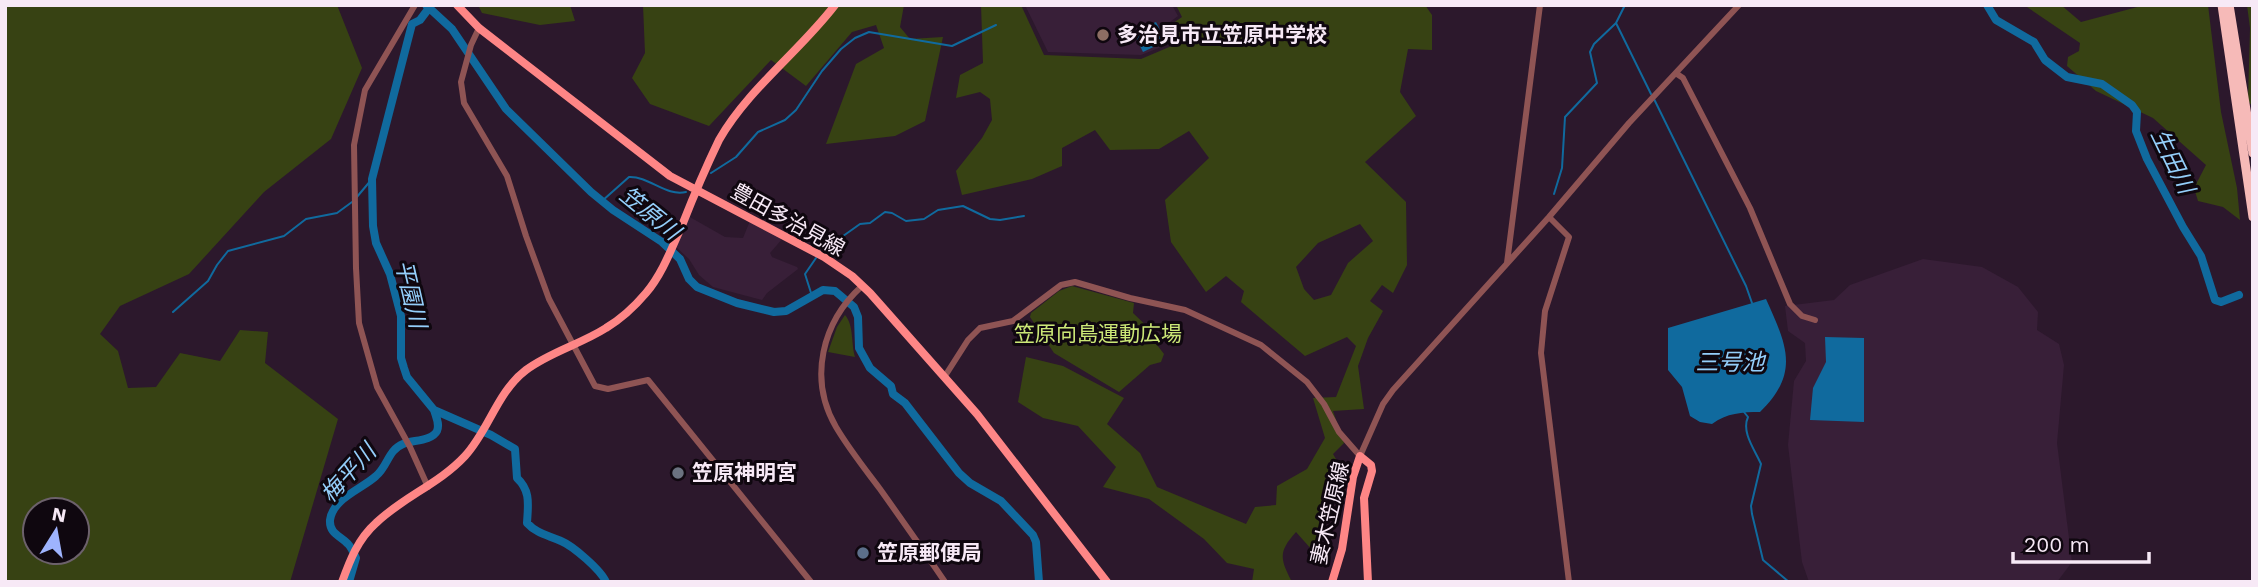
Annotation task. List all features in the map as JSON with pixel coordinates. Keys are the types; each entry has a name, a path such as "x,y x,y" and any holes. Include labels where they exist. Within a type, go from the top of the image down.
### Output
{"highway":[{"path":"2222,5 2253,217"},
{"path":"2230,5 2253,153"}],"main road":[{"name":"豊田多治見線","path":"457,5 479,29 653,165 696,191 824,257 852,276 977,414 1107,582"},
{"path":"342,582 356,547 376,523 402,502 428,487 462,459 480,437 504,393 518,376 533,365 606,329 624,315 650,287 667,258 729,121 745,101 814,32 835,5"},
{"name":"妻木笠原線","path":"1332,582 1342,549 1353,477 1360,456 1371,465 1372,471 1364,498 1368,582"}],"street":[{"path":"415,5 365,90 354,145 354,195 359,323 377,387 410,447 428,487"},
{"path":"1507,263 1540,5"},
{"path":"944,376 968,340 981,328 1013,321 1061,285 1075,282 1185,310 1261,345 1307,382 1339,432 1360,456 1383,404 1393,390 1549,217 1629,123 1739,5"},
{"path":"479,29 471,45 461,82 464,103 507,176 549,299 595,386 608,389 648,380 811,582"},
{"path":"1677,74 1683,79 1750,208 1790,303 1802,316 1815,320"},
{"path":"1549,217 1569,237 1545,311 1541,353 1569,582"},
{"path":"862,286 841,308 827,336 821,362 828,408 836,428 945,582"}],"shaded area":[{"name":"多治見市立笠原中学校","path":"1025,5 1172,5 1178,16 1163,27 1171,43 1141,55 1048,52"},
{"path":"688,216 725,237 743,238 750,221 783,238 770,253 772,257 798,269 762,300 713,287 699,275 689,259 675,246"},
{"path":"1923,259 1982,267 2018,287 2038,312 2037,330 2059,344 2064,365 2057,443 2072,562 2057,582 1809,582 1802,562 1788,445 1794,381 1806,361 1805,343 1788,331 1785,306 1834,300 1850,285"}],"green space":[{"path":"5,5 337,5 362,68 331,139 264,192 189,274 120,306 100,334 118,351 128,388 156,387 180,353 220,361 240,330 268,332 265,363 338,419 290,582 5,582"},
{"path":"478,5 570,5 575,21 540,25 482,13"},
{"path":"643,5 904,5 900,27 910,39 943,37 925,121 895,136 826,144 856,64 884,48 876,25 852,32 806,86 771,60 709,126 650,104 632,78 645,53"},
{"path":"981,5 1021,5 1044,55 1141,59 1174,45 1166,28 1182,17 1176,5 1425,5 1432,15 1432,50 1408,49 1400,92 1416,116 1365,162 1406,202 1407,265 1393,293 1382,285 1370,301 1383,311 1368,338 1358,366 1364,409 1333,411 1344,443 1333,454 1343,471 1317,516 1323,531 1312,550 1296,532 1286,545 1283,561 1292,582 1252,582 1254,569 1227,563 1204,539 1149,499 1103,487 1116,467 1078,426 1043,418 1018,402 1026,357 1063,366 1124,398 1107,424 1140,453 1157,487 1246,524 1255,507 1276,505 1277,486 1307,469 1325,438 1313,398 1336,397 1356,346 1347,337 1305,356 1241,302 1244,291 1226,276 1206,292 1171,242 1165,200 1209,158 1189,131 1159,149 1110,150 1095,130 1062,148 1062,166 1032,179 962,195 956,171 982,138 992,120 990,99 980,92 956,98 960,75 983,63","holes":["1360,224 1373,241 1348,263 1331,295 1314,300 1304,289 1296,267 1318,243"]},
{"path":"2024,5 2061,5 2081,22 2145,5 2208,5 2221,112 2237,188 2240,220 2223,207 2198,201 2194,188 2206,165 2153,118 2096,91 2067,66 2068,57 2079,51 2080,43"},
{"path":"2247,5 2253,5 2253,107 2248,101 2250,28"},
{"name":"笠原向島運動広場","path":"1072,286 1134,303 1133,313 1154,333 1154,341 1164,354 1161,362 1150,365 1119,392 1054,353 1030,317 1031,313 1059,291"},
{"path":"845,315 851,329 855,357 828,352 837,327"}],"water":[{"path":"1156,22 1166,41 1143,52 1133,32"},
{"name":"三号池","path":"1766,299 1784,344 1785,371 1781,384 1760,412 1723,417 1712,424 1700,422 1690,416 1682,387 1668,370 1668,328"},
{"path":"1825,337 1864,338 1864,422 1810,420 1813,388 1826,362"}],"waterway":[{"name":"笠原川","path":"426,5 452,29 506,109 591,192 662,242 680,259 689,279 697,287 737,303 774,312 786,311 823,290 835,291 854,307 858,317 859,348 870,368 891,386 893,394 905,403 959,473 970,483 1001,501 1033,535 1039,582"},
{"path":"1554,194 1562,168 1565,117 1597,83 1590,52 1594,44 1616,23 1625,5"},
{"name":"生田川","path":"1987,5 1996,20 2034,42 2045,60 2067,77 2102,84 2132,105 2137,112 2136,131 2147,159 2201,256 2215,300 2221,302 2239,295"},
{"name":"平園川","path":"429,8 420,20 412,24 372,179 373,226 376,243 390,274 401,316 401,358 404,368 407,377 434,410 491,435 515,449 517,478 525,488 528,499 527,523 572,548 593,565 606,582"},
{"path":"1616,23 1651,94"},
{"path":"711,173 736,157 758,132 785,120 796,110 822,71 841,49 855,38 869,32 952,46 996,25"},
{"path":"1654,99 1752,303"},
{"path":"602,201 629,177 644,180 671,192 686,192"},
{"path":"356,198 372,179"},
{"path":"173,312 208,281 228,251 284,236 306,219 337,213 352,202"},
{"path":"822,251 860,224 870,223 885,212 906,221 924,219 938,210 963,206 990,219 1024,216"},
{"path":"812,296 805,274 816,258"},
{"name":"梅平川","path":"349,582 356,558 345,541 331,529 332,512 342,500 376,476 398,447 434,434 438,426 434,410"},
{"path":"1744,412 1748,417 1747,435 1761,464 1751,506 1763,560 1789,582"}],"place":[{"name":"多治見市立笠原中学校","path":"1103,35"},
{"name":"笠原神明宮","path":"678,473"},
{"name":"笠原郵便局","path":"863,553"}]}
